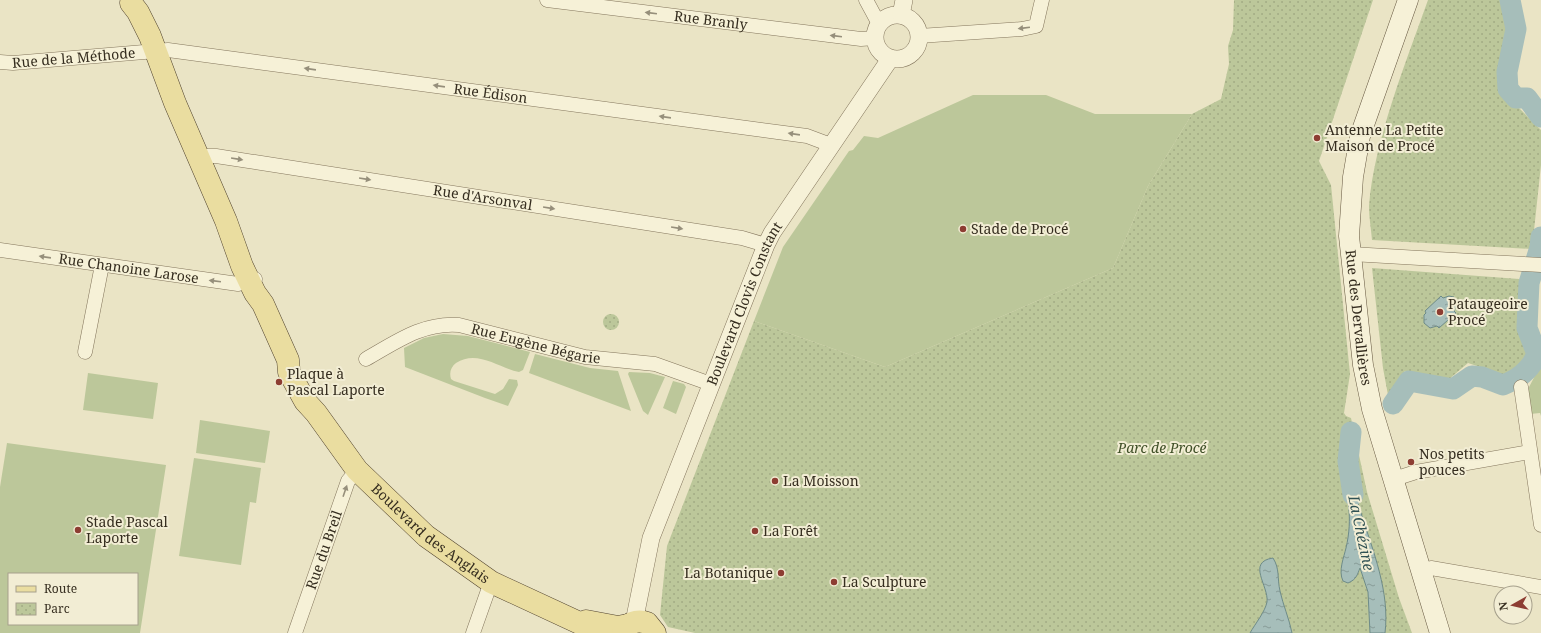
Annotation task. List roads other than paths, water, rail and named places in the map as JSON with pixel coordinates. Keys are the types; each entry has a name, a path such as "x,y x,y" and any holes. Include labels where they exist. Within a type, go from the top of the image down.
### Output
{"main road":[{"name":"Rue des Dervallières","path":"1408,0 1360,136 1353,177 1349,217 1351,254 1363,366 1372,409 1440,633"},
{"name":"Boulevard des Anglais","path":"130,1 138,12 152,51 253,280 255,294 263,304 288,360 289,372 305,401 316,413 357,470 426,536 491,582 601,633"},
{"name":"Boulevard des Anglais","path":"573,619 618,627 643,629"}],"street":[{"name":"Rue Branly","path":"547,0 605,4 862,39 877,31"},
{"path":"866,0 877,31 881,53 890,59 902,59 912,54 918,45 919,36 915,24 902,8 887,17 877,31"},
{"path":"919,36 1022,29 1036,26 1042,0"},
{"name":"Rue de la Méthode","path":"0,62 13,63 152,51"},
{"name":"Rue Édison","path":"152,51 176,51 807,136 831,145"},
{"name":"Boulevard Clovis Constant","path":"643,629 645,572 651,538 766,245 772,232 890,59"},
{"name":"Rue d'Arsonval","path":"198,156 216,156 734,237 766,245"},
{"name":"Rue Chanoine Larose","path":"0,250 238,284 253,280"},
{"path":"1351,254 1535,264"},
{"path":"85,352 102,265"},
{"name":"Rue Eugène Bégarie","path":"366,359 416,331 452,324 476,328 585,357 655,364 711,384"},
{"path":"1521,387 1541,525"},
{"path":"1394,479 1416,472 1530,452"},
{"name":"Rue du Breil","path":"295,633 348,481 357,470"},
{"path":"1422,572 1431,568 1541,586"},
{"path":"473,633 491,582"}],"water":[{"name":"Pataugeoire Procé","path":"1441,296 1443,298 1449,296 1454,297 1457,303 1454,311 1456,313 1439,328 1437,326 1430,328 1424,323 1425,311"},
{"path":"1341,468 1349,468 1383,587 1386,618 1385,633 1370,633 1368,592 1360,568 1355,578 1348,583 1343,581 1341,569 1348,537 1349,507"},
{"path":"1273,558 1277,566 1280,591 1292,633 1250,633 1262,614 1267,602 1267,596 1261,576 1261,564 1265,560"}],"waterway":[{"name":"La Chézine","path":"1510,0 1516,29 1507,72 1508,89 1516,98 1527,98 1541,117"},
{"name":"La Chézine","path":"1393,404 1409,381 1453,389 1472,376 1482,377 1503,385 1519,377 1528,369 1537,354 1527,328 1529,283 1540,247 1541,237"},
{"name":"La Chézine","path":"1351,432 1348,461 1353,495"}],"place":[{"name":"Antenne La Petite Maison de Procé","path":"1317,138"},
{"name":"Stade de Procé","path":"963,229"},
{"name":"Pataugeoire Procé","path":"1440,312"},
{"name":"Plaque à Pascal Laporte","path":"279,382"},
{"name":"Nos petits pouces","path":"1411,462"},
{"name":"La Moisson","path":"775,481"},
{"name":"Stade Pascal Laporte","path":"78,530"},
{"name":"La Forêt","path":"755,531"},
{"name":"La Botanique","path":"781,573"},
{"name":"La Sculpture","path":"834,582"}],"park label":[{"name":"Parc de Procé","path":"1162,448"}]}
